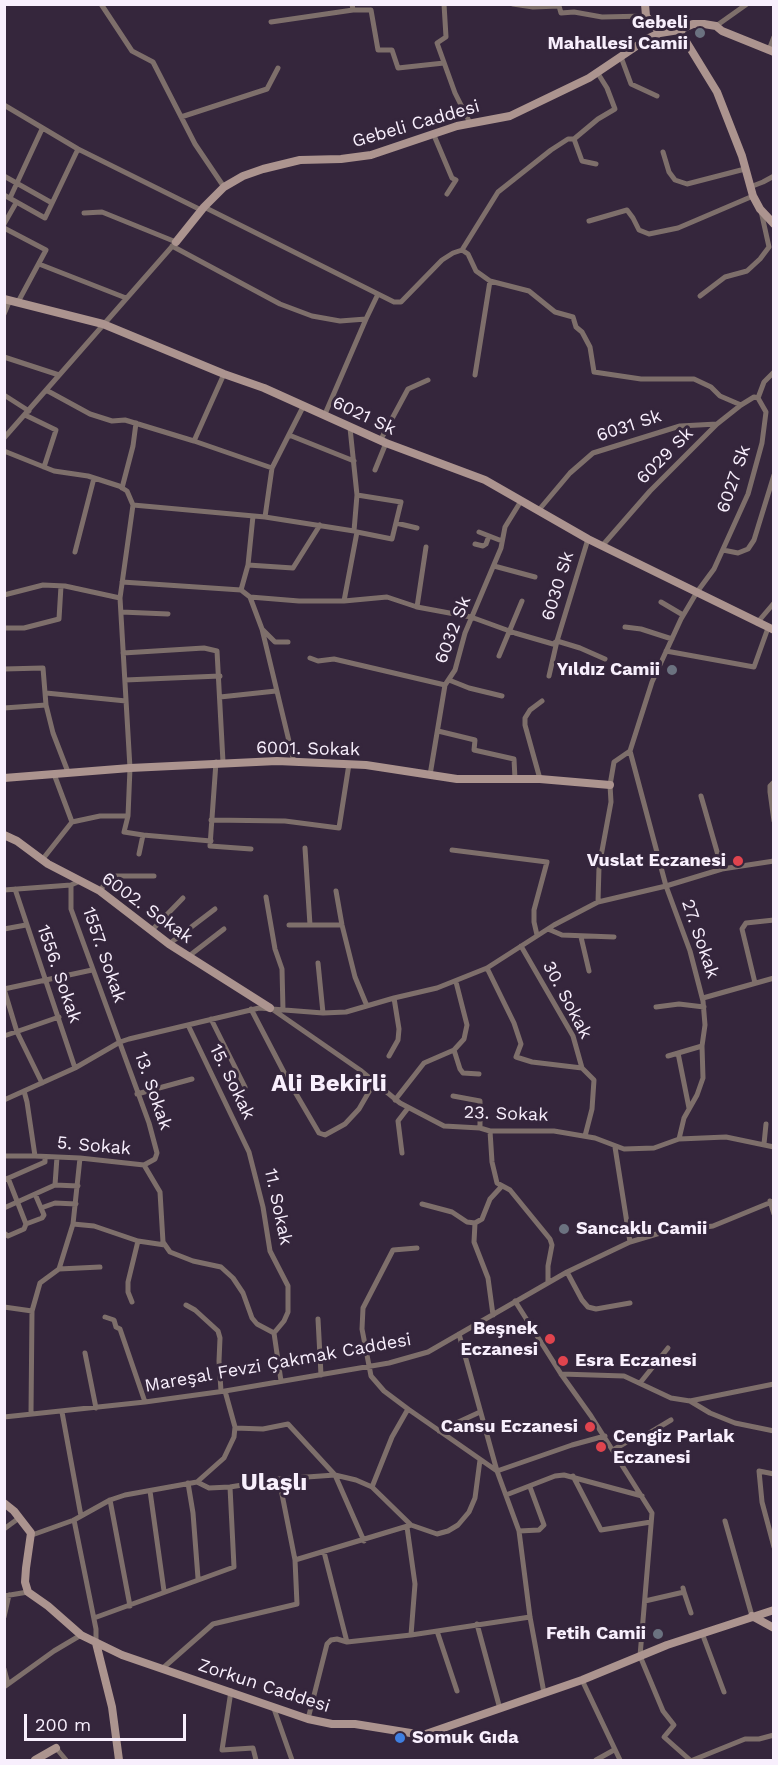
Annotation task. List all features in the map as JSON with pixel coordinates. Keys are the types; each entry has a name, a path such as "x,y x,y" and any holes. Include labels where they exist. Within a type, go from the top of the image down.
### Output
{"street":[{"path":"101,4 132,51 153,62 195,144 224,187"},
{"path":"444,4 446,37 436,43 455,93 470,123"},
{"path":"513,4 533,7 559,6 561,13 574,12 602,17 646,16"},
{"path":"645,4 646,16 660,33"},
{"path":"747,4 716,26 722,31 771,51 774,37"},
{"path":"271,22 353,7 371,10 378,50 392,50 398,68 444,63"},
{"name":"Gebeli Caddesi","path":"4,438 203,208 224,187 243,176 300,160 341,159 371,155 434,133 470,123 510,116 561,93 660,33 679,30 693,24 716,26"},
{"path":"679,30 717,92 728,116 753,196 760,209 774,224"},
{"path":"621,57 631,84 657,96"},
{"path":"181,117 267,90 278,68"},
{"path":"4,105 78,149 394,302 401,302 442,260 462,250 498,192 551,150 568,139 574,139 598,119 615,109 607,88 597,72"},
{"path":"42,129 17,183 7,197 16,203 45,218 78,149"},
{"path":"434,133 452,178 456,180 447,194"},
{"path":"574,139 582,161 596,164"},
{"path":"663,152 669,172 675,180 687,184 745,169"},
{"path":"4,176 52,203"},
{"path":"750,187 774,176"},
{"path":"590,221 627,210 639,230 649,234 678,228 753,196"},
{"path":"4,224 16,203"},
{"path":"700,296 725,277 747,271 769,247 760,209"},
{"path":"84,213 102,212 174,244 280,304 312,315 340,321 366,320"},
{"path":"4,228 46,250 39,264 11,300 4,314"},
{"path":"462,250 468,254 476,271 490,281 529,291 555,312 573,317 576,327 582,332 590,346 594,372 641,379 694,379 711,387 720,396 741,405"},
{"path":"39,264 126,298"},
{"path":"475,375 490,281"},
{"path":"325,414 378,294"},
{"name":"6021 Sk","path":"11,300 103,324 264,388 383,442 485,480 588,539 771,629"},
{"path":"4,357 59,375"},
{"path":"774,372 764,382 758,398 766,412 774,409"},
{"path":"194,441 224,374"},
{"path":"375,470 383,442 408,389 428,380"},
{"path":"46,390 90,414 112,421 125,420 136,423 272,468"},
{"path":"4,395 27,413 56,430 44,467"},
{"name":"6029 Sk","path":"602,546 650,491 717,424 741,405 754,397 758,398"},
{"path":"265,517 272,468 304,405"},
{"name":"6027 Sk","path":"630,751 652,682 666,651 696,592 714,569 748,494 762,443 766,412"},
{"path":"122,488 133,446 136,423"},
{"name":"6031 Sk","path":"538,511 570,473 593,453 680,426 717,424"},
{"path":"344,601 356,531 357,495 350,428"},
{"path":"289,435 354,461"},
{"path":"4,451 54,471 94,478 127,491 133,505 120,598 130,768 128,816 124,832 211,841"},
{"path":"723,550 738,553 748,549 754,540 774,475"},
{"path":"75,552 94,478"},
{"path":"133,505 265,517 392,539 401,502 357,495"},
{"name":"6032 Sk","path":"430,775 447,682 455,670 471,617 494,566 505,526 521,501"},
{"path":"241,590 248,565 253,516"},
{"path":"396,523 417,528"},
{"path":"248,565 293,568 320,525"},
{"path":"479,532 502,541"},
{"path":"475,544 483,546 489,536"},
{"name":"6030 Sk","path":"549,676 555,642 588,539"},
{"path":"417,608 426,547"},
{"path":"494,566 535,577"},
{"path":"122,582 241,590 250,597 262,629 294,762"},
{"path":"4,595 43,585 61,586 120,598"},
{"path":"4,628 24,628 59,619 61,586"},
{"path":"250,597 299,601 344,601 387,597 417,608 471,617 509,631 580,648 605,659"},
{"path":"499,656 522,601"},
{"path":"661,602 683,615"},
{"path":"757,622 774,603"},
{"path":"121,612 168,614"},
{"path":"625,627 641,629 672,639"},
{"path":"262,629 275,642 288,642"},
{"path":"666,651 754,667 771,629"},
{"path":"123,653 204,648 217,651 220,676 219,762 210,820 210,846 251,849"},
{"path":"310,658 318,661 334,659 447,682 502,696"},
{"path":"4,669 43,668 46,705 53,733 68,772"},
{"path":"125,680 220,676"},
{"path":"220,697 276,691"},
{"path":"46,693 126,700"},
{"path":"540,779 525,718 530,710 542,701"},
{"path":"4,708 46,705"},
{"path":"438,731 475,740 474,750 514,759 515,780"},
{"path":"598,902 599,867 611,802 610,785 614,762 630,751"},
{"name":"27. Sokak","path":"630,751 666,886 690,951 703,998 705,1025 702,1046 703,1078 697,1095 684,1118 680,1139"},
{"name":"6001. Sokak","path":"4,778 219,762 294,762 349,764 470,780 540,779 610,785"},
{"path":"210,820 285,821 339,828 349,764"},
{"path":"54,774 72,822"},
{"path":"774,782 770,786 774,821"},
{"path":"701,796 722,869"},
{"path":"42,860 72,822 100,816 128,816"},
{"name":"6002. Sokak","path":"4,835 17,841 42,860 100,891 169,944 270,1008"},
{"path":"139,854 143,835"},
{"path":"305,848 310,925"},
{"path":"452,850 547,862 534,910 537,935"},
{"path":"4,1100 75,1068 120,1042 251,1009 270,1008 323,1014 346,1012 456,982 487,968 537,935 598,902 666,886 722,869 773,862"},
{"path":"100,891 110,876 154,876"},
{"name":"1557. Sokak","path":"80,881 71,885 71,909 120,1042"},
{"path":"4,890 71,885"},
{"name":"1556. Sokak","path":"15,890 75,1068"},
{"path":"336,891 355,977 367,1006"},
{"path":"266,897 275,949 282,969 283,1010"},
{"path":"151,931 183,898"},
{"path":"169,944 214,909"},
{"path":"755,983 742,928 746,923 774,920"},
{"path":"4,929 26,925"},
{"path":"289,925 342,925"},
{"path":"189,956 225,929"},
{"path":"548,929 562,935 614,937"},
{"path":"581,937 589,971"},
{"name":"30. Sokak","path":"521,946 573,1036 582,1068 594,1080 592,1109 585,1136"},
{"path":"318,963 323,1014"},
{"path":"487,968 514,1023 521,1044 516,1057 539,1064 582,1068"},
{"path":"42,1083 17,1032 4,989 92,970"},
{"name":"27. Sokak","path":"703,998 774,978"},
{"path":"395,1100 424,1064 454,1050 464,1039 467,1025 456,982"},
{"path":"389,1056 398,1040 399,1029 394,998"},
{"path":"656,1007 679,1004 704,1007"},
{"name":"23. Sokak","path":"270,1008 360,1070 395,1100 444,1126 480,1128 490,1131 554,1131 585,1136 624,1149 654,1148 680,1139 726,1137 774,1147"},
{"path":"251,1009 319,1133 325,1135 345,1124 355,1114 374,1083"},
{"path":"4,1036 58,1017"},
{"path":"211,1019 245,1087"},
{"name":"15. Sokak","path":"188,1024 249,1152"},
{"name":"13. Sokak","path":"120,1042 158,1153 155,1159 144,1165"},
{"path":"668,1056 702,1046"},
{"path":"454,1050 463,1073 479,1074"},
{"path":"678,1053 689,1108"},
{"path":"137,1094 192,1079"},
{"name":"5. Sokak","path":"24,1091 35,1156 144,1165"},
{"path":"453,1096 480,1101 480,1128"},
{"path":"402,1154 398,1121 408,1108"},
{"path":"764,1144 766,1124"},
{"path":"490,1131 496,1183 510,1190 550,1239 552,1245 548,1282"},
{"path":"615,1147 630,1242"},
{"name":"11. Sokak","path":"249,1152 263,1207 270,1251 288,1286 288,1312 274,1333"},
{"path":"4,1156 35,1156"},
{"path":"26,1224 6,1179 45,1162 45,1157"},
{"path":"55,1185 57,1157"},
{"path":"59,1269 74,1224 80,1158"},
{"path":"144,1165 160,1192 162,1238 170,1252 221,1268 241,1289 252,1318 257,1324 274,1333 281,1381"},
{"path":"4,1208 55,1185 78,1186"},
{"path":"422,1204 452,1212 467,1222 475,1223 482,1219 490,1199 502,1186"},
{"path":"4,1233 8,1236 24,1229 26,1224 42,1218 44,1215 35,1194"},
{"path":"772,1201 774,1214"},
{"name":"Mareşal Fevzi Çakmak Caddesi","path":"4,1417 96,1408 223,1391 369,1366 428,1352 548,1282 630,1242 677,1228 683,1230 713,1226 772,1201"},
{"path":"41,1208 54,1203 76,1204"},
{"path":"475,1223 474,1242 488,1278 493,1315"},
{"path":"74,1224 94,1227 138,1241 166,1245"},
{"path":"132,1302 128,1282 138,1241"},
{"path":"417,1248 393,1250 362,1313 362,1329 371,1376 384,1391 497,1471"},
{"path":"31,1413 32,1311 40,1283 59,1269 100,1267"},
{"path":"567,1272 588,1307 630,1303"},
{"path":"515,1301 652,1513 640,1656 663,1711 674,1725 664,1737 692,1761 745,1738 759,1739 774,1736"},
{"path":"186,1305 218,1331 223,1391 235,1428 234,1437 224,1458 197,1482"},
{"path":"4,1307 32,1311"},
{"path":"105,1317 114,1320 116,1327 120,1329 145,1402"},
{"path":"318,1319 321,1375"},
{"path":"459,1334 497,1471 519,1531 530,1617 544,1693"},
{"path":"640,1383 668,1348"},
{"path":"85,1353 96,1408"},
{"path":"561,1374 624,1376 671,1398 690,1401 774,1384"},
{"path":"690,1401 710,1413 735,1423 774,1431"},
{"path":"372,1487 392,1437 408,1409"},
{"path":"62,1412 81,1516"},
{"path":"439,1431 480,1412"},
{"path":"613,1450 630,1440 641,1438 671,1420"},
{"path":"235,1428 263,1429 288,1424 298,1438 335,1475 364,1541"},
{"path":"497,1471 604,1436"},
{"path":"4,1617 7,1596 28,1593 25,1582 29,1542 32,1535 74,1520 110,1500 125,1495 197,1482 209,1488 230,1487 279,1479 335,1475 372,1487 409,1526 437,1534 458,1525 469,1512 476,1498 480,1460"},
{"path":"774,1474 759,1471 762,1502 774,1547"},
{"path":"506,1496 555,1476 573,1476 642,1496"},
{"path":"573,1476 601,1530 651,1522"},
{"path":"163,1668 213,1624 297,1604 295,1560 279,1479"},
{"path":"188,1483 193,1513 198,1578"},
{"path":"519,1531 539,1530 543,1525 530,1486"},
{"path":"94,1618 198,1578 234,1567 230,1487"},
{"path":"150,1491 164,1591"},
{"path":"110,1500 130,1606"},
{"path":"4,1503 32,1535"},
{"path":"4,1529 19,1518"},
{"path":"74,1520 94,1618 96,1643 112,1707 118,1761"},
{"path":"724,1521 752,1616 774,1628"},
{"path":"295,1560 409,1526"},
{"path":"409,1526 415,1584 411,1635"},
{"path":"324,1552 347,1642"},
{"path":"645,1601 683,1590 691,1613"},
{"name":"Zorkun Caddesi","path":"28,1593 48,1606 81,1635 122,1655 308,1719 423,1735 582,1680 702,1633 774,1610"},
{"path":"308,1719 327,1644 331,1640 347,1642 411,1635 530,1617"},
{"path":"477,1624 501,1709"},
{"path":"437,1631 458,1691"},
{"path":"702,1633 724,1692"},
{"path":"4,1669 6,1685 81,1635"},
{"path":"582,1680 620,1761"},
{"path":"231,1691 222,1750 253,1748 256,1761"},
{"path":"273,1706 292,1761"},
{"path":"35,1761 56,1748 66,1761"},
{"path":"596,1761 614,1750"}],"place":[{"name":"Gebeli Mahallesi Camii","path":"700,33"},
{"name":"Yıldız Camii","path":"672,670"},
{"name":"Vuslat Eczanesi","path":"738,861"},
{"name":"Sancaklı Camii","path":"564,1229"},
{"name":"Beşnek Eczanesi","path":"550,1339"},
{"name":"Esra Eczanesi","path":"563,1361"},
{"name":"Cansu Eczanesi","path":"590,1427"},
{"name":"Cengiz Parlak Eczanesi","path":"601,1447"},
{"name":"Fetih Camii","path":"658,1634"},
{"name":"Somuk Gıda","path":"400,1738"}],"district":[{"name":"Ali Bekirli","path":"329,1084"},
{"name":"Ulaşlı","path":"274,1483"}]}
